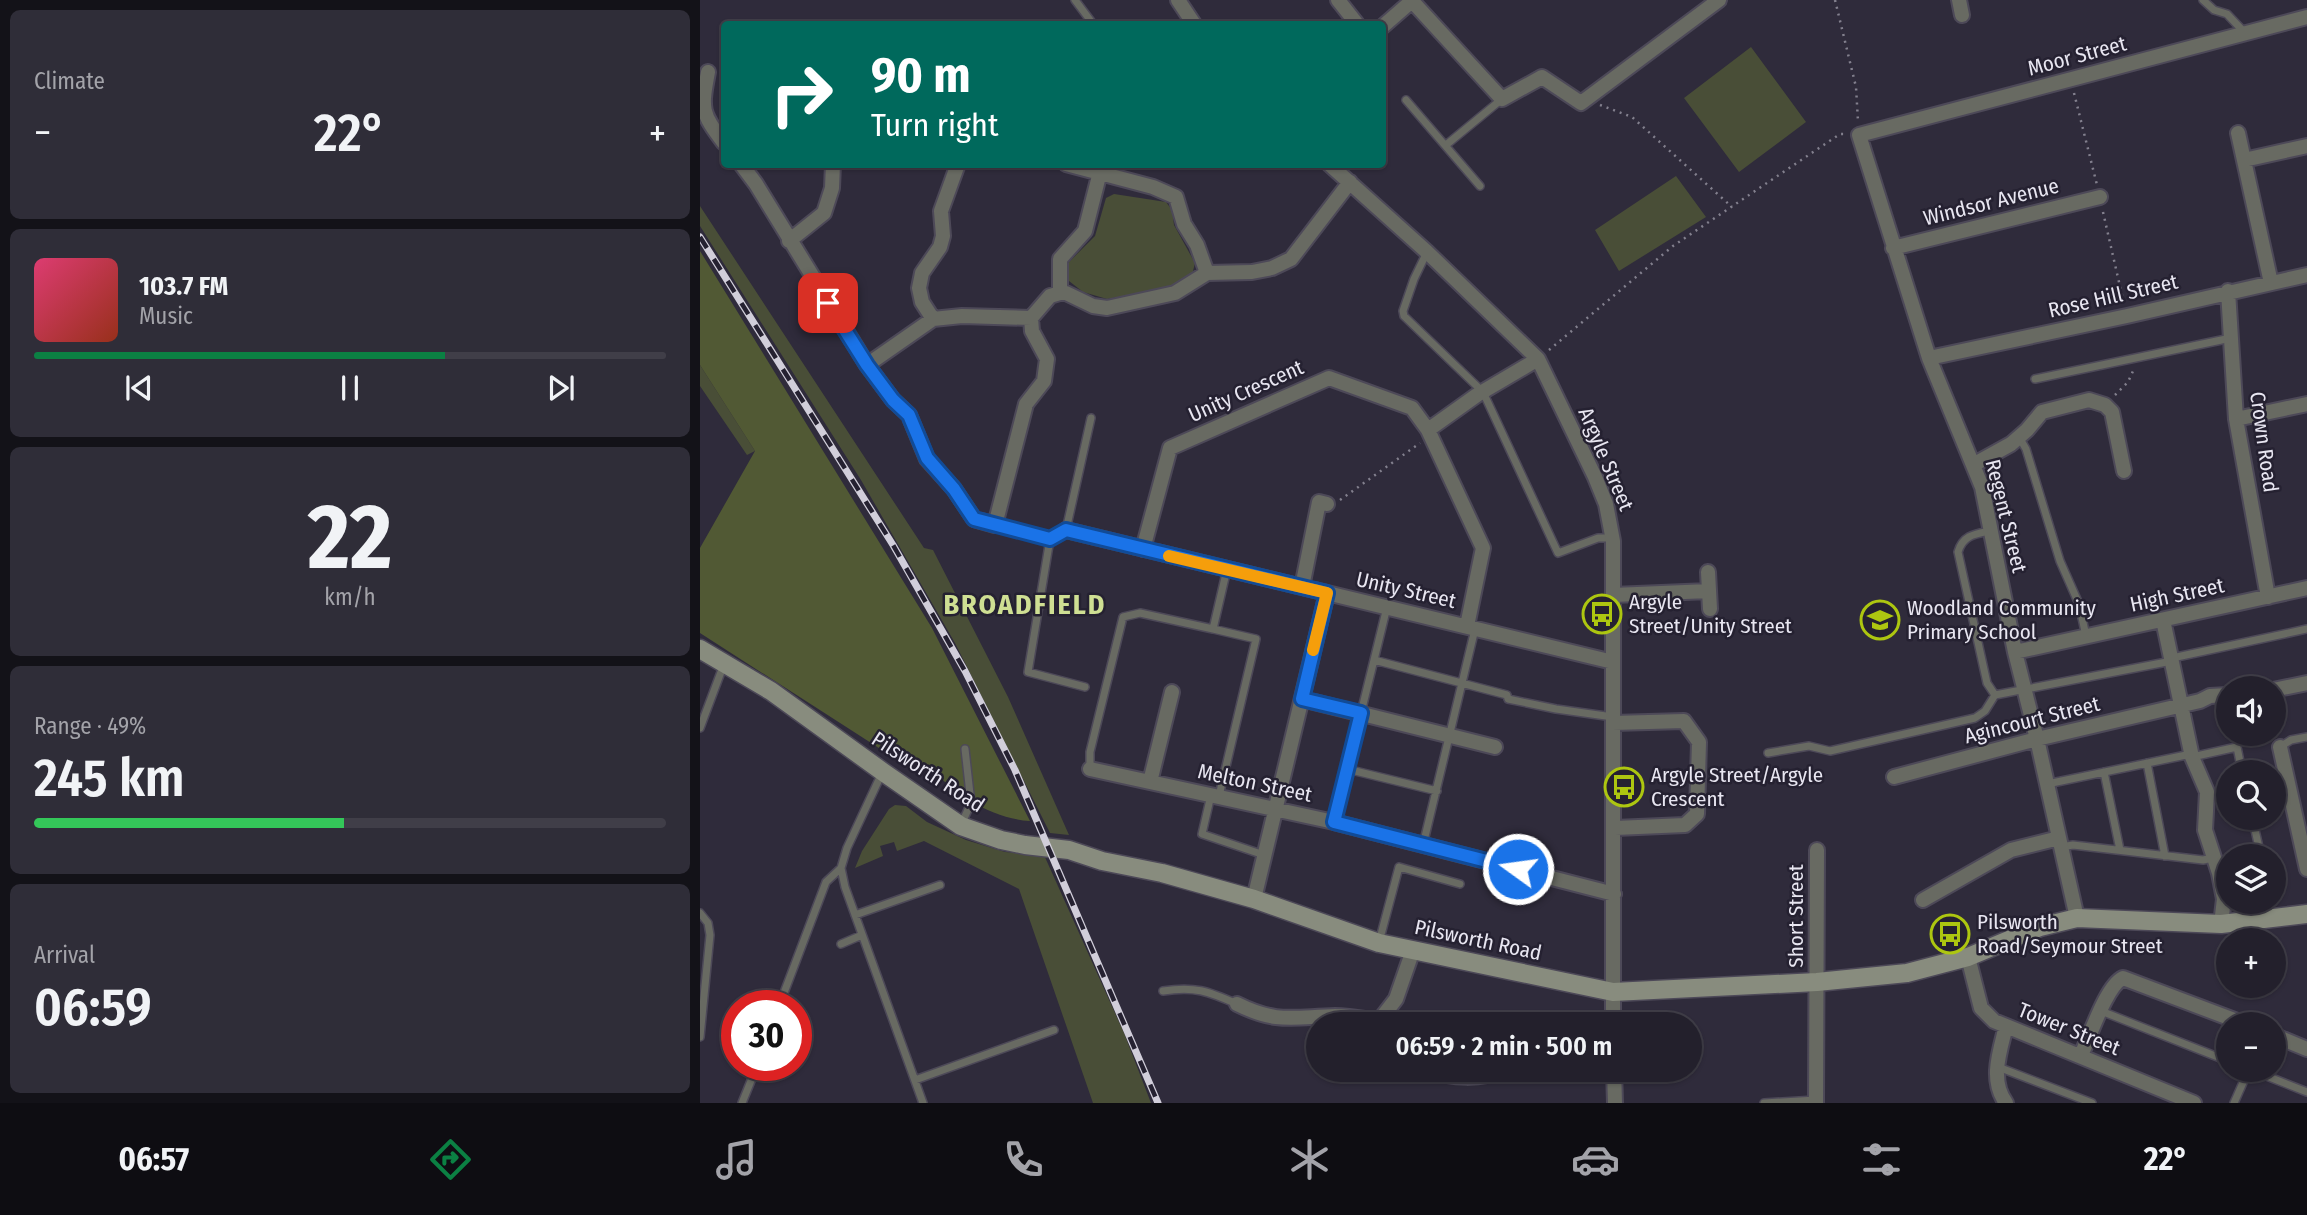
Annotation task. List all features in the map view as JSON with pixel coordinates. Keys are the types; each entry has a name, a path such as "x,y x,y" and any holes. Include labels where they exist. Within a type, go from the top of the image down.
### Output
{"street":[{"path":"1178,0 1192,21"},
{"path":"1338,0 1355,21"},
{"path":"1386,24 1412,1 1502,99 1542,78 1581,103 1719,0"},
{"path":"1959,0 1962,15"},
{"name":"Moor Street","path":"1859,135 2307,17"},
{"path":"704,71 702,103 708,121 721,139"},
{"path":"2238,133 2271,283"},
{"name":"Regent Street","path":"1859,135 1928,358 1982,487 2015,652 2077,918"},
{"path":"2244,160 2307,146"},
{"path":"744,168 867,365 893,400 909,415 927,458 954,489 974,519 995,525 1026,404 1044,381 1047,359 1032,331 1031,318 1050,296 1066,293 1093,306 1107,308 1175,293 1207,273 1252,272 1272,268 1291,259 1350,182"},
{"path":"789,240 824,213 832,188 833,168"},
{"path":"933,319 922,302 919,288 922,273 940,247 943,236 940,211 956,168"},
{"path":"1083,168 1153,187 1176,197 1184,224 1197,245 1207,273"},
{"name":"Argyle Street","path":"1333,168 1427,252 1538,359 1606,504 1612,538 1613,595 1613,1012"},
{"path":"1059,293 1060,259 1085,231 1100,172"},
{"name":"Windsor Avenue","path":"1893,248 2100,197"},
{"name":"Rose Hill Street","path":"1928,358 2307,275"},
{"name":"Crown Road","path":"2228,291 2236,419 2268,597"},
{"path":"867,365 933,319 962,316 1031,318"},
{"path":"1429,433 1483,392 1538,359"},
{"name":"Unity Crescent","path":"1143,550 1170,448 1329,377 1412,408 1429,433 1483,548 1471,627"},
{"path":"1973,465 2019,437 2042,412 2089,400 2105,405 2112,412 2124,471"},
{"path":"2236,419 2307,404"},
{"path":"1302,587 1319,502 1327,503"},
{"name":"Unity Street","path":"1066,530 1613,662"},
{"path":"1708,572 1710,609"},
{"name":"High Street","path":"2015,652 2307,588"},
{"path":"1613,595 1709,591"},
{"path":"1254,899 1327,593"},
{"path":"2163,620 2192,755 2207,792 2206,830 2224,899 2221,924"},
{"name":"Pilsworth Road","path":"700,649 771,691 961,826 1001,840 1069,850 1162,873 1254,899 1379,943 1613,992 1817,982 1907,973 1968,957 2040,927 2077,918 2221,924 2307,914"},
{"path":"2286,687 2307,683"},
{"path":"1150,782 1172,692"},
{"name":"Agincourt Street","path":"1894,777 2216,696"},
{"path":"1302,699 1495,747"},
{"path":"1613,720 1684,721 1699,742 1697,814 1685,825 1615,828"},
{"path":"2280,747 2305,848 2307,869"},
{"name":"Melton Street","path":"1090,769 1334,822 1614,894"},
{"path":"1923,900 2011,850 2060,843"},
{"name":"Short Street","path":"1816,1101 1817,850"},
{"path":"1387,1012 1396,999 1413,950"},
{"name":"Tower Street","path":"1968,957 1981,1008 1994,1021 2081,1055 2165,1098 2194,1103"},
{"path":"2081,1055 2115,982 2123,978 2216,1013"},
{"path":"1237,1004 1259,1015 1277,1019 1306,1018"},
{"path":"2006,1026 1995,1074 2006,1103"},
{"path":"2286,1040 2307,1049"},
{"path":"1614,1082 1615,1103"}],"lane":[{"path":"1075,0 1091,21"},
{"path":"2203,0 2214,10 2227,15 2245,33"},
{"path":"1446,145 1502,99"},
{"path":"1406,100 1480,186"},
{"path":"1427,252 1414,279 1403,311 1404,316 1483,392 1558,553 1598,538 1612,538"},
{"path":"2035,379 2231,338"},
{"path":"995,525 1050,539 1066,530 1091,418"},
{"path":"2019,437 2026,449 2060,561 2080,604 2087,637"},
{"path":"1991,530 1968,536 1958,552 1987,683 1995,695"},
{"path":"1050,539 1028,672 1085,687"},
{"path":"1213,629 1227,569"},
{"path":"1334,822 1387,606"},
{"path":"1090,769 1090,752 1123,617 1140,613 1256,639 1215,796 1202,834 1264,855"},
{"path":"1423,845 1463,683 1471,627"},
{"path":"1995,695 2172,660 2307,629"},
{"path":"1374,660 1507,695 1508,699 1613,720"},
{"path":"700,728 724,664"},
{"path":"1768,753 1809,746 1830,751 1975,718 1985,711 1995,695"},
{"path":"2280,747 2291,740 2307,737"},
{"path":"2047,784 2237,747 2240,760"},
{"path":"961,826 971,803 965,749"},
{"path":"2147,763 2165,856"},
{"path":"1347,769 1437,791"},
{"path":"883,772 847,848 841,868 862,936 923,1103"},
{"path":"2104,772 2120,850"},
{"path":"2060,843 2203,860 2213,858"},
{"path":"1379,943 1399,867 1460,884"},
{"path":"785,990 826,882 841,868"},
{"path":"855,915 940,885"},
{"path":"700,913 708,923 710,935 703,979 700,1037"},
{"path":"841,944 862,936"},
{"path":"1163,991 1194,988 1211,992 1237,1004"},
{"path":"2101,1011 2216,1056"},
{"path":"915,1080 1054,1030"},
{"path":"1997,1066 2092,1103"},
{"path":"742,1103 751,1081"},
{"path":"2234,1103 2243,1082"},
{"path":"2282,1082 2307,1092"},
{"path":"1764,1103 1816,1101"}],"path":[{"path":"1538,359 1674,246 1840,134 1859,135 1856,88 1835,0"},
{"path":"1589,96 1597,104 1632,117 1732,207"},
{"path":"2105,405 2128,382 2133,371"},
{"path":"1327,503 1338,501 1429,433"}],"green space":[{"path":"1751,47 1806,122 1739,172 1684,98"},
{"path":"1676,176 1706,217 1619,271 1595,230"},
{"path":"1114,194 1166,202 1172,210 1174,225 1195,263 1192,275 1175,287 1107,299 1083,292 1069,281 1067,264 1095,236 1106,198"},
{"path":"700,206 924,548 933,550 1008,697 1069,835 1050,833 955,643 861,480 700,226"},
{"path":"700,251 932,628 1030,821 989,811 963,797 932,768 910,768 700,633 700,548 755,451 700,365"},
{"path":"700,365 755,451 747,455 700,386"},
{"path":"895,805 906,806 927,822 966,840 1005,852 1044,855 1124,1033 1151,1103 1093,1103 1019,889 924,841 897,851 894,842 880,846 883,856 855,868 862,851 889,809"}],"railway":[{"path":"700,237 893,545 965,671 1015,770 1158,1103"}],"slow traffic":[{"path":"1169,556 1327,593 1313,650"}],"place":[{"name":"Argyle Street/Unity Street","path":"1602,614"},
{"name":"Woodland Community Primary School","path":"1880,620"},
{"name":"Argyle Street/Argyle Crescent","path":"1624,787"},
{"name":"Pilsworth Road/Seymour Street","path":"1950,934"}],"district":[{"name":"BROADFIELD","path":"1025,604"}],"route":[{"path":"828,303 867,365 893,400 909,415 927,458 954,489 974,519 1050,539 1066,530 1327,593 1302,699 1361,713 1334,822 1518,869"}]}
